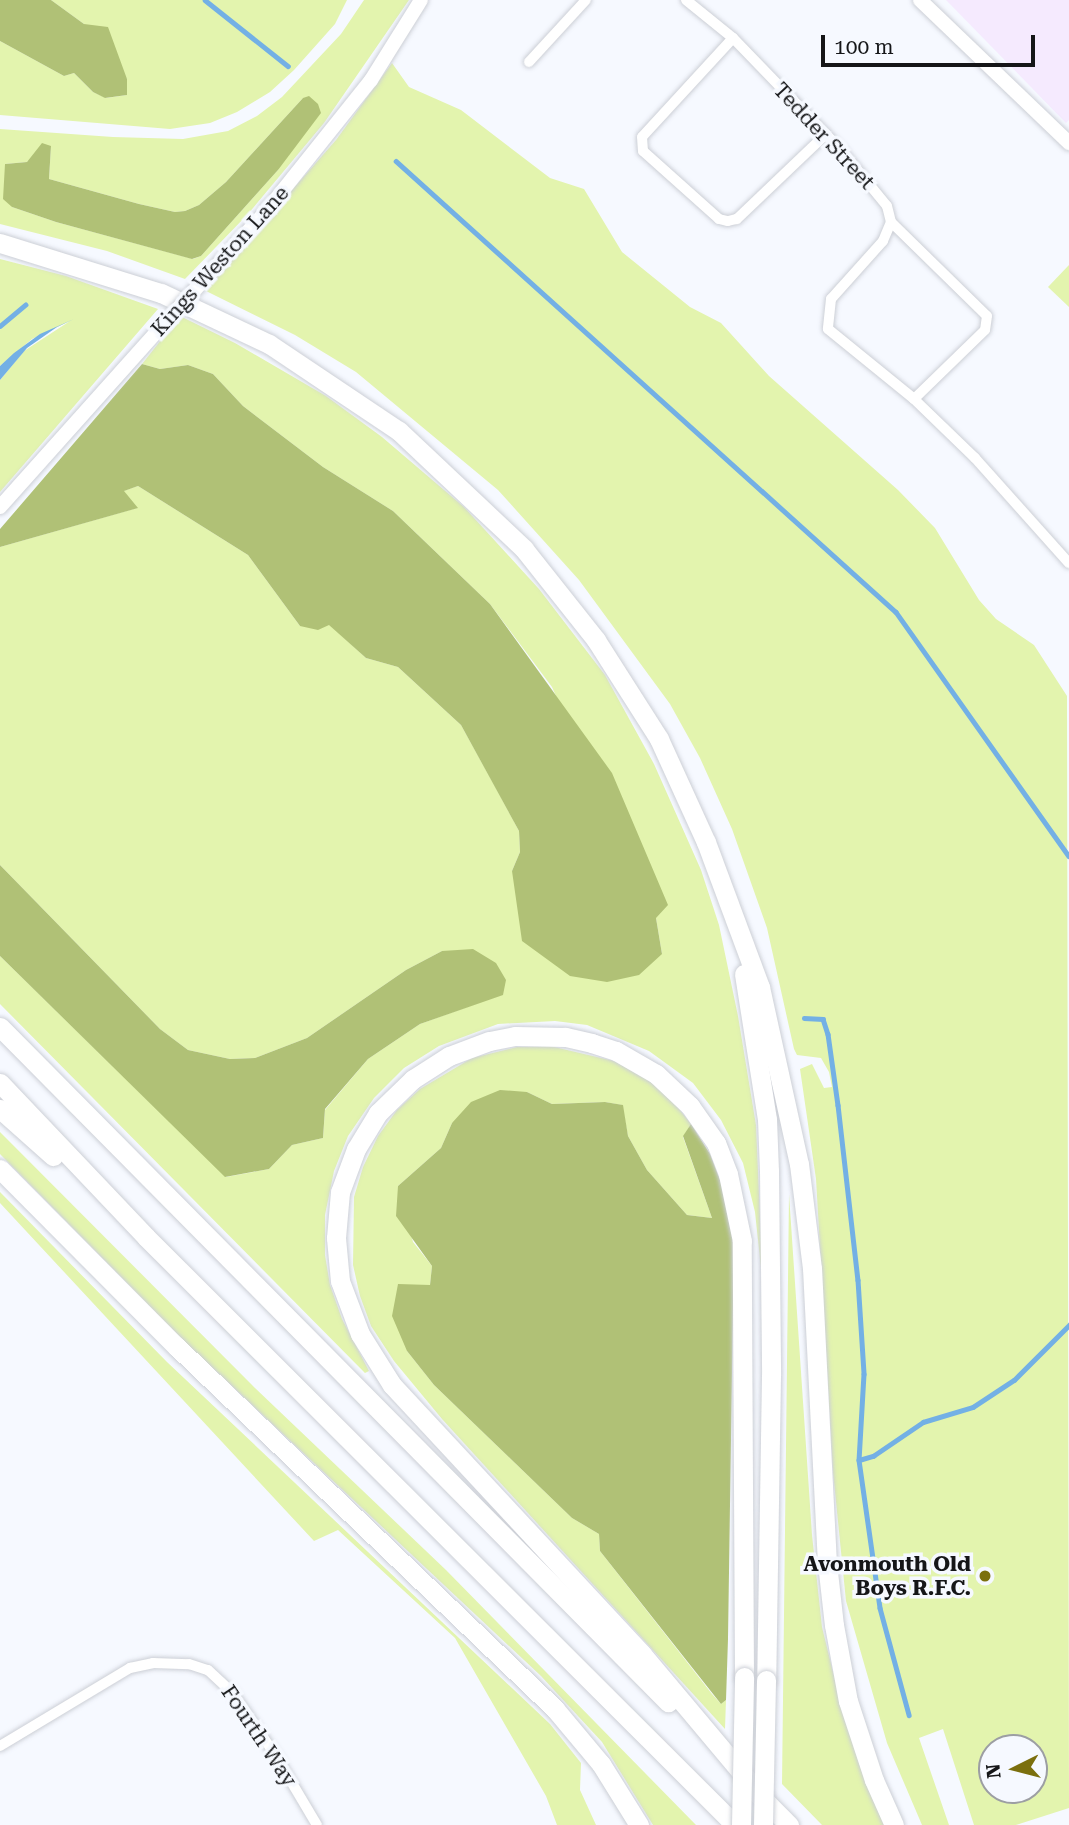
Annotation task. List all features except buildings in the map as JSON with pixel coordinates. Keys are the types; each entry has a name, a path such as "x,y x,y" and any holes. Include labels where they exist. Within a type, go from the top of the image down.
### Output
{"highway":[{"path":"0,243 161,293 269,344 399,431 524,549 596,640 659,739 706,842 760,987 799,1164 811,1268 827,1563 842,1670 859,1735 894,1825"},
{"path":"735,921 756,1040 766,1119 769,1171 771,1375 763,1825"},
{"path":"0,1027 789,1825"},
{"path":"741,1825 744,1677 742,1241 731,1185 716,1143 690,1106 656,1074 616,1051 592,1043 565,1037 515,1037 489,1041 449,1056 413,1079 378,1113 356,1149 346,1172 340,1192 336,1238 340,1281 356,1324 392,1385 642,1654 767,1803"},
{"path":"0,1083 146,1237 735,1825"},
{"path":"0,1109 146,1237"},
{"path":"0,1169 176,1346 555,1709 601,1764 639,1825"}],"street":[{"name":"Kings Weston Lane","path":"0,507 268,209 371,80 421,0"},
{"path":"529,62 586,0"},
{"name":"Tedder Street","path":"686,0 733,38 826,134 887,206 891,222 987,316 985,330 914,399"},
{"path":"920,0 1069,143"},
{"path":"733,38 642,137 643,151 719,219 728,222 737,219 826,134"},
{"path":"891,222 883,241 831,299 828,330 914,399 984,467 1069,563"},
{"name":"Fourth Way","path":"0,1746 130,1668 153,1663 189,1664 208,1670 232,1692 276,1756 317,1825"}],"shaded area":[{"path":"946,0 1069,0 1069,120 1066,123"}],"green space":[{"path":"0,0 51,0 84,24 108,27 127,79 127,95 105,98 93,92 74,73 64,76 0,41"},
{"path":"51,0 347,0 335,24 294,70 270,92 237,112 210,123 170,129 0,115 0,41 64,76 74,73 93,92 106,98 127,95 127,79 84,24"},
{"path":"364,0 409,0 324,123 248,214 185,279 107,251 0,224 0,129 183,139 228,131 257,116 282,97 341,34","holes":["303,98 278,170 201,256 193,259 56,222 12,207 5,164 27,162 51,146 49,179 139,204 175,212 185,211 199,205 226,182"]},
{"path":"392,63 409,87 461,110 550,178 584,189 622,252 690,307 721,323 769,376 898,490 935,528 979,600 996,619 1034,645 1067,696 1069,1808 1016,1825 974,1825 943,1729 919,1738 949,1825 922,1825 887,1743 846,1601 833,1472 816,1179 800,1069 812,1064 824,1088 832,1087 829,1072 821,1058 797,1055 794,1049 767,928 732,829 700,758 670,704 579,580 498,490 356,372 295,335 204,290 336,140"},
{"path":"309,96 318,104 321,113 278,170 201,256 192,259 56,222 12,207 3,199 5,164 27,162 42,143 51,146 49,179 139,204 175,212 185,211 199,205 226,182 303,98"},
{"path":"0,259 66,276 158,309 0,492 0,380 24,351 70,321 32,339 0,366"},
{"path":"1069,265 1069,307 1048,287"},
{"path":"180,316 235,343 326,396 382,437 464,507 539,589 605,675 654,764 701,870 719,925 738,1016 756,1125 763,1286 755,1212 743,1163 721,1120 693,1083 649,1051 587,1025 555,1021 498,1024 439,1046 404,1068 374,1098 348,1136 334,1171 325,1215 325,1255 330,1285 342,1319 369,1371 365,1373 0,1004 0,956 226,1177 269,1169 292,1145 323,1138 325,1110 368,1059 420,1024 503,994 442,951 406,970 307,1038 255,1058 230,1059 188,1050 160,1029 0,865 0,547 137,508 123,491 138,486 248,555 300,626 329,624 366,658 398,667 461,725 519,831 520,852 512,871 662,954 656,918 552,687 490,604 393,511 323,467 243,406 213,374 188,365 160,369 142,364"},
{"path":"142,364 160,369 188,365 213,374 243,406 323,467 393,511 490,604 612,773 668,905 656,918 662,954 639,975 607,982 570,976 522,941 512,871 520,852 519,831 461,725 398,667 366,658 329,625 318,630 300,626 248,555 138,486 124,491 138,508 0,547 0,529"},
{"path":"0,865 160,1029 188,1050 230,1059 255,1058 307,1038 406,970 442,951 473,949 496,963 506,980 503,995 420,1024 368,1059 325,1109 323,1138 292,1145 269,1169 225,1177 0,956"},
{"path":"550,1046 614,1061 647,1079 671,1099 691,1124 683,1137 712,1218 687,1215 647,1170 628,1136 622,1105 605,1102 552,1104 527,1092 452,1123 441,1148 398,1186 413,1242 432,1266 430,1285 407,1351 434,1385 572,1518 599,1534 600,1551 712,1694 721,1704 726,1700 725,1729 442,1419 394,1361 371,1326 360,1296 353,1265 354,1197 363,1167 378,1136 397,1110 420,1089 472,1058 517,1047"},
{"path":"500,1090 527,1092 552,1104 605,1102 623,1105 628,1136 647,1170 687,1215 712,1218 683,1136 691,1124 710,1154 726,1196 734,1239 728,1639 726,1700 721,1704 600,1551 599,1534 572,1518 434,1385 407,1351 392,1316 398,1284 430,1285 432,1266 396,1216 398,1186 441,1148 452,1123 471,1102"},
{"path":"0,1132 255,1388 446,1570 696,1825 653,1825 602,1742 541,1676 184,1341 0,1154"},
{"path":"0,1192 167,1362 550,1724 581,1763 580,1790 596,1825 557,1825 546,1796 455,1638 338,1530 314,1541 0,1203"},
{"path":"789,1194 812,1535 822,1627 845,1721 884,1825 822,1825 782,1784"}],"water":[{"path":"74,319 57,327 27,348 0,380 0,366 14,353 40,334"}],"waterway":[{"path":"205,0 288,66"},
{"path":"396,161 896,612 1069,856"},
{"path":"0,326 25,305"},
{"path":"804,1018 823,1019 828,1034 838,1105 858,1280 864,1374 859,1460 873,1456 923,1422 973,1407 1014,1380 1069,1325"},
{"path":"859,1460 880,1608 909,1715"}],"place":[{"name":"Avonmouth Old Boys R.F.C.","path":"985,1576"}]}
